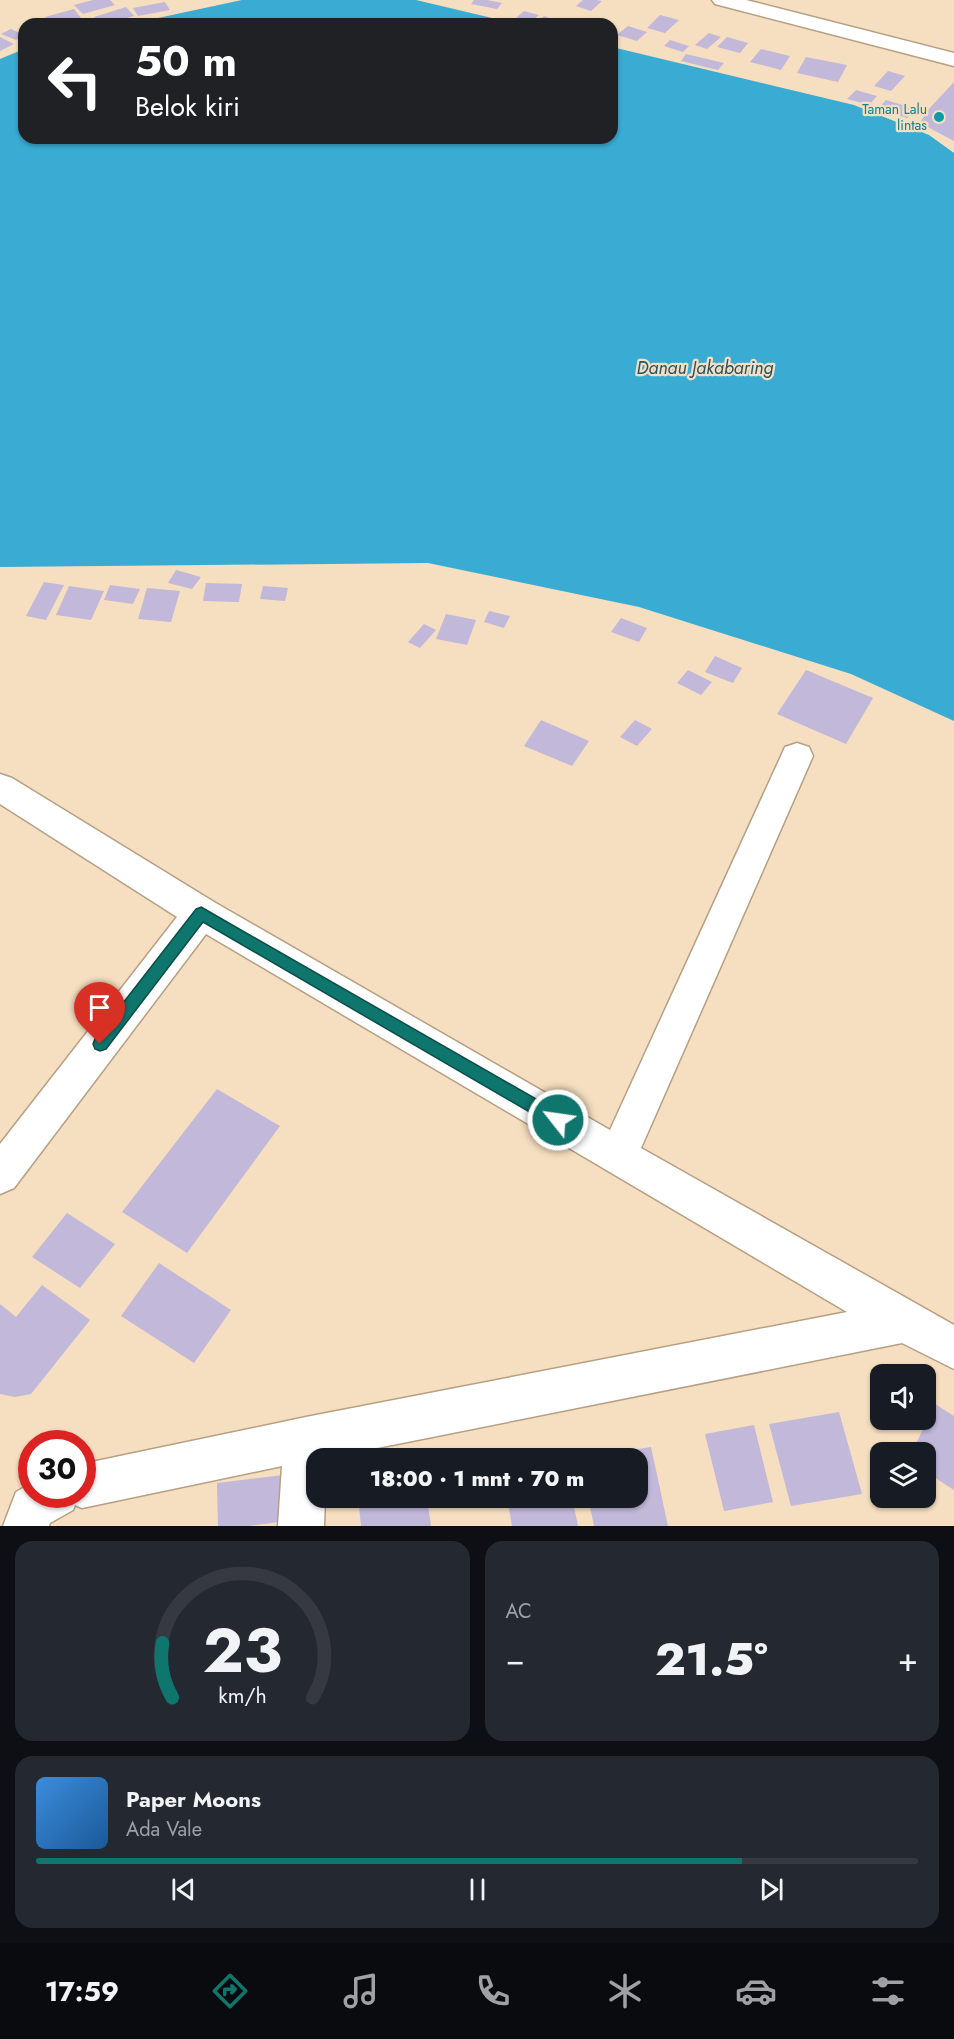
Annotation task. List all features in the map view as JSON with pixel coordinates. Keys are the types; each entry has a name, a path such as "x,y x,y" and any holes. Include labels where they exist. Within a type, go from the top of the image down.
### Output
{"street":[{"path":"722,0 954,60"},
{"path":"618,1155 797,756"},
{"path":"0,787 201,914 904,1322 954,1348"},
{"path":"0,1175 201,914"},
{"path":"96,1483 306,1439 904,1322"},
{"path":"301,1526 306,1439"},
{"path":"26,1526 32,1508"}],"water":[{"path":"242,0 416,0 492,18 158,18"},
{"name":"Danau Jakabaring","path":"618,48 854,105 929,135 954,153 954,721 851,674 639,607 428,563 0,567 0,59 18,52 18,144 618,144"}],"building":[{"path":"93,0 110,0 115,5 83,14 74,5"},
{"path":"474,0 502,3 497,9 471,4"},
{"path":"583,0 602,1 591,11 576,6"},
{"path":"165,2 170,10 138,16 133,8"},
{"path":"126,7 134,16 127,18 94,17"},
{"path":"74,9 81,18 46,18"},
{"path":"524,11 539,15 536,18 516,18"},
{"path":"660,15 679,20 665,33 647,28"},
{"path":"628,26 647,32 637,41 618,34"},
{"path":"11,29 18,32 18,39 16,40 1,34"},
{"path":"709,33 721,37 707,49 695,45"},
{"path":"0,37 14,44 0,51"},
{"path":"727,37 748,43 740,53 717,47"},
{"path":"670,40 689,46 683,52 664,46"},
{"path":"761,49 790,56 781,70 750,62"},
{"path":"686,54 724,63 718,70 681,61"},
{"path":"806,57 847,65 838,82 797,73"},
{"path":"888,71 905,76 891,91 874,86"},
{"name":"Taman Lalu lintas","path":"954,82 954,141 920,123 928,110"},
{"path":"856,90 877,96 869,105 847,99"},
{"path":"886,100 915,109 907,118 878,109"},
{"path":"176,570 201,577 192,589 168,583"},
{"path":"44,582 64,585 46,620 26,616"},
{"path":"206,583 242,584 239,602 203,601"},
{"path":"110,585 140,589 133,604 104,600"},
{"path":"69,586 104,591 91,620 56,615"},
{"path":"263,586 288,588 285,601 260,599"},
{"path":"147,588 180,591 171,622 138,619"},
{"path":"489,611 510,616 504,628 484,622"},
{"path":"446,614 476,620 467,645 436,639"},
{"path":"621,618 647,628 639,642 611,632"},
{"path":"424,624 436,630 420,648 408,642"},
{"path":"715,656 742,668 733,683 705,672"},
{"path":"688,670 712,682 701,695 677,683"},
{"path":"806,670 873,698 846,744 777,714"},
{"path":"541,720 589,741 572,766 524,746"},
{"path":"635,720 652,729 637,746 620,737"},
{"path":"217,1089 280,1126 187,1253 122,1212"},
{"path":"67,1213 115,1244 80,1288 32,1257"},
{"path":"159,1263 231,1310 194,1363 121,1316"},
{"path":"42,1285 90,1320 31,1394 15,1397 0,1394 0,1304 16,1317"},
{"path":"936,1405 954,1416 954,1490 936,1478 936,1442 917,1442 923,1430 936,1430"},
{"path":"839,1412 862,1494 791,1506 769,1424"},
{"path":"754,1425 773,1502 724,1511 705,1434"},
{"path":"651,1447 668,1526 594,1526 590,1508 648,1508 648,1448 645,1448"},
{"path":"284,1475 286,1521 248,1526 218,1526 217,1483"},
{"path":"359,1508 429,1508 431,1526 361,1526"},
{"path":"509,1508 574,1508 578,1526 512,1526"}],"place":[{"name":"Taman Lalu lintas","path":"939,117"}],"route":[{"path":"100,1044 201,914 558,1120"}]}
